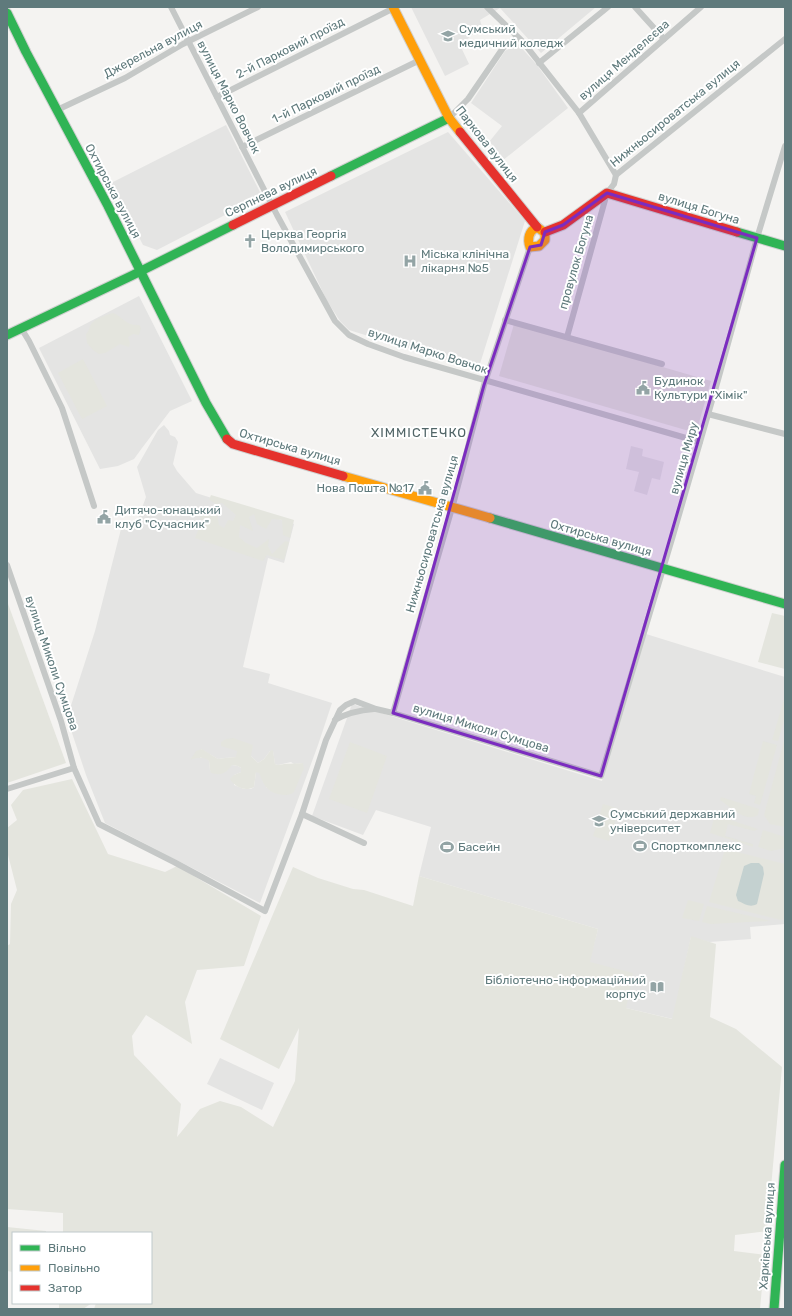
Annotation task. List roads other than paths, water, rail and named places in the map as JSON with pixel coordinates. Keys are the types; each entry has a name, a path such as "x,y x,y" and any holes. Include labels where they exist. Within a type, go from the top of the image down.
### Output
{"main road":[{"name":"Паркова вулиця","path":"394,7 449,118 537,227"},
{"name":"Охтирська вулиця","path":"7,13 26,52 108,206 225,438 238,446 785,604"},
{"name":"Серпнева вулиця","path":"7,335 141,271 449,118"},
{"name":"Нижньосироватська вулиця","path":"545,232 563,225 607,193"},
{"name":"вулиця Богуна","path":"607,193 785,246"},
{"path":"530,247 538,248 546,237 542,228 537,227"},
{"name":"Нижньосироватська вулиця","path":"530,247 528,238 530,232 533,228 537,227"},
{"name":"Харківська вулиця","path":"774,1309 785,1165"}],"street":[{"name":"вулиця Марко Вовчок","path":"171,7 272,205 329,311 348,335 404,357 700,442"},
{"name":"Джерельна вулиця","path":"57,110 125,78 182,44 258,7"},
{"name":"2-й Парковий проїзд","path":"217,97 394,7"},
{"path":"487,7 523,42 579,113 616,175"},
{"path":"539,63 608,7"},
{"path":"635,7 664,39"},
{"name":"вулиця Менделєєва","path":"579,113 701,7"},
{"name":"Серпнева вулиця","path":"449,118 468,98 503,48 517,37"},
{"name":"Нижньосироватська вулиця","path":"607,193 614,184 616,175 785,39"},
{"name":"1-й Парковий проїзд","path":"242,147 420,60"},
{"name":"вулиця Миру","path":"601,776 700,442 757,238 785,146"},
{"name":"провулок Богуна","path":"566,337 607,193"},
{"name":"Нижньосироватська вулиця","path":"393,713 452,507 485,381 530,247"},
{"path":"505,320 662,364"},
{"path":"21,328 62,408 94,506"},
{"path":"708,414 785,434"},
{"name":"вулиця Миколи Сумцова","path":"7,565 61,721 74,768 99,824 265,911 302,814"},
{"name":"вулиця Миколи Сумцова","path":"334,720 346,704 355,701 376,709 601,776"},
{"path":"364,843 302,814 334,720 365,710 376,709"},
{"path":"7,789 74,768"}],"place":[{"name":"Сумський медичний коледж","path":"448,36"},
{"name":"Церква Георгія Володимирського","path":"250,241"},
{"name":"Міська клінічна лікарня №5","path":"410,261"},
{"name":"Будинок Культури \"Хімік\"","path":"643,388"},
{"name":"Нова Пошта №17","path":"425,488"},
{"name":"Дитячо-юнацький клуб \"Сучасник\"","path":"104,517"},
{"name":"Сумський державний університет","path":"599,821"},
{"name":"Спорткомплекс","path":"640,846"},
{"name":"Басейн","path":"447,847"},
{"name":"Бібліотечно-інформаційний корпус","path":"657,987"}],"district":[{"name":"ХІММІСТЕЧКО","path":"419,432"}]}
